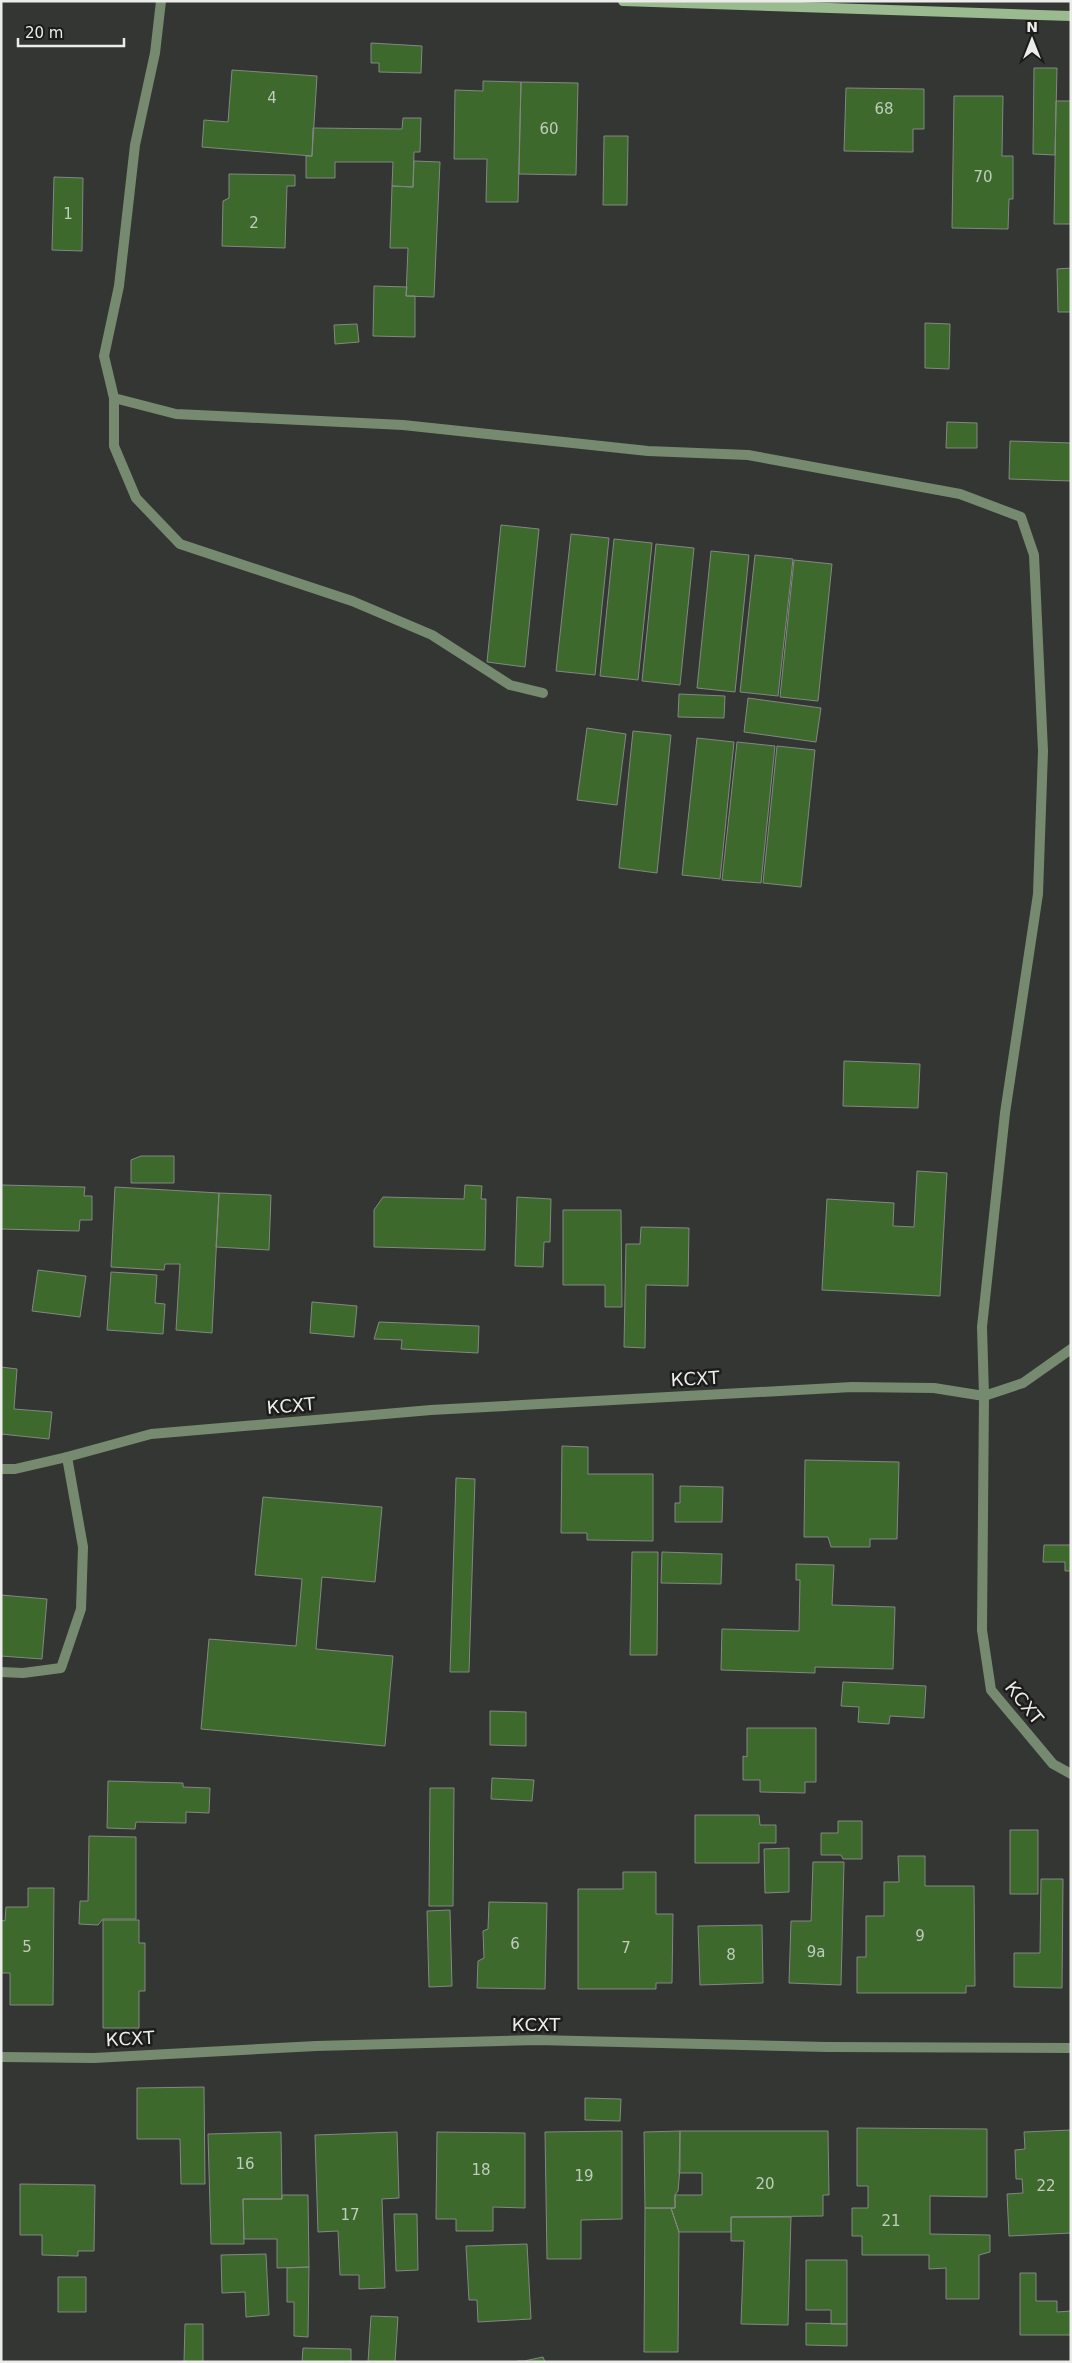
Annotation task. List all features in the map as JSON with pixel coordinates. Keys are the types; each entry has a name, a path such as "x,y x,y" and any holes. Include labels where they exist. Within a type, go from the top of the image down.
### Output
{"street":[{"path":"161,1 156,53 135,145 119,286 104,356 114,398 114,446 136,498 180,544 352,601 432,635 510,685 543,693"},
{"path":"623,1 1071,16"},
{"path":"114,398 176,414 403,425 648,451 748,455 960,494 1021,517 1034,555 1042,712 1043,751 1038,894 1005,1113 988,1269 982,1327 984,1396 1023,1383 1071,1349"},
{"name":"КСХТ","path":"1,1469 15,1469 151,1434 431,1410 852,1387 934,1388 984,1396 982,1630 991,1690 1053,1764 1071,1774"},
{"path":"1,1672 23,1673 61,1668 80,1609 84,1548 66,1457"},
{"name":"КСХТ","path":"1,2057 94,2058 316,2046 537,2040 827,2047 1071,2048"}],"building":[{"path":"371,43 422,46 421,73 379,72 379,63 371,63"},
{"path":"1034,68 1057,68 1055,155 1033,154"},
{"path":"232,70 317,76 312,156 202,147 204,120 228,122"},
{"path":"483,81 521,82 518,202 486,202 487,159 454,159 455,90 483,91"},
{"path":"521,82 578,83 576,175 519,174"},
{"path":"846,88 924,89 924,129 913,129 913,152 844,151"},
{"path":"954,96 1003,96 1002,156 1013,156 1013,199 1009,199 1008,229 952,228"},
{"path":"1056,101 1071,101 1071,224 1054,224"},
{"path":"403,118 421,118 420,152 414,152 413,187 392,186 393,162 335,162 335,178 306,178 306,156 312,156 313,128 402,129"},
{"path":"604,136 628,136 627,205 603,205"},
{"path":"414,161 440,162 434,297 406,296 408,248 390,248 392,186 413,187"},
{"path":"229,174 295,175 295,186 287,186 285,248 222,246 223,201 229,198"},
{"path":"54,177 83,178 82,251 52,250"},
{"path":"1071,268 1071,312 1058,312 1057,269"},
{"path":"374,286 407,287 406,296 415,296 415,337 373,336"},
{"path":"925,323 950,324 949,369 925,368"},
{"path":"357,324 359,342 335,344 334,325"},
{"path":"947,422 977,423 977,448 946,448"},
{"path":"1010,441 1071,443 1071,481 1009,479"},
{"path":"501,525 539,529 525,667 487,662"},
{"path":"571,534 609,538 595,675 556,671"},
{"path":"614,539 652,543 638,680 600,676"},
{"path":"656,544 694,548 680,685 642,681"},
{"path":"711,551 749,555 735,692 697,688"},
{"path":"755,555 793,559 778,696 740,692"},
{"path":"794,560 832,564 818,701 780,697"},
{"path":"679,694 725,696 724,718 678,717"},
{"path":"748,698 821,708 816,742 744,732"},
{"path":"587,728 626,734 617,805 577,800"},
{"path":"633,731 671,735 657,873 619,868"},
{"path":"697,738 734,742 720,879 682,875"},
{"path":"737,742 775,746 761,883 722,880"},
{"path":"777,746 815,750 801,887 763,883"},
{"path":"844,1061 920,1064 918,1108 843,1106"},
{"path":"141,1156 174,1156 174,1183 131,1183 131,1160"},
{"path":"917,1171 947,1173 940,1296 822,1290 827,1199 894,1203 893,1226 914,1227"},
{"path":"1,1185 85,1187 84,1196 92,1196 92,1220 80,1220 79,1231 1,1229"},
{"path":"465,1185 482,1186 481,1199 486,1199 485,1250 374,1247 374,1210 383,1197 464,1199"},
{"path":"115,1187 219,1193 212,1333 176,1330 180,1264 165,1264 164,1270 111,1267"},
{"path":"219,1193 271,1195 269,1250 216,1247"},
{"path":"517,1197 551,1199 550,1242 544,1242 543,1267 515,1266"},
{"path":"563,1210 621,1210 622,1307 605,1307 605,1285 563,1285"},
{"path":"641,1227 689,1228 688,1286 646,1285 645,1348 624,1347 626,1244 640,1244"},
{"path":"38,1270 86,1276 80,1317 32,1311"},
{"path":"111,1272 157,1275 155,1303 165,1304 163,1334 107,1330"},
{"path":"312,1302 357,1306 354,1337 310,1333"},
{"path":"379,1322 479,1326 478,1353 401,1349 402,1340 374,1339"},
{"path":"1,1367 17,1369 14,1409 52,1412 49,1439 1,1434"},
{"path":"562,1446 588,1447 588,1474 653,1474 653,1541 587,1540 587,1533 561,1533"},
{"path":"805,1460 899,1462 897,1539 870,1539 870,1547 831,1547 828,1537 804,1537"},
{"path":"456,1478 475,1479 469,1672 450,1672"},
{"path":"680,1486 723,1487 722,1522 675,1522 675,1503 680,1503"},
{"path":"263,1497 382,1507 375,1582 322,1577 316,1649 393,1656 385,1746 201,1729 209,1639 296,1646 302,1579 255,1575"},
{"path":"1044,1545 1071,1545 1071,1571 1065,1571 1065,1562 1043,1562"},
{"path":"632,1552 658,1552 657,1655 630,1655"},
{"path":"662,1552 722,1554 721,1584 661,1583"},
{"path":"796,1564 834,1565 832,1605 895,1607 893,1669 815,1667 815,1673 721,1670 722,1629 799,1631 800,1580 796,1580"},
{"path":"1,1595 47,1599 42,1659 1,1656"},
{"path":"843,1682 926,1686 924,1718 890,1716 889,1724 858,1722 859,1707 841,1706"},
{"path":"490,1711 526,1712 526,1746 490,1745"},
{"path":"747,1728 816,1728 816,1782 805,1782 805,1793 760,1792 760,1780 743,1780 743,1756 747,1757"},
{"path":"492,1778 534,1780 532,1801 491,1799"},
{"path":"108,1781 183,1783 183,1787 210,1788 209,1813 186,1812 186,1823 136,1822 135,1829 107,1828"},
{"path":"430,1788 454,1788 453,1906 429,1906"},
{"path":"695,1815 759,1815 760,1825 776,1825 776,1843 759,1843 759,1863 695,1863"},
{"path":"838,1821 862,1821 862,1859 843,1859 841,1855 821,1855 821,1833 838,1833"},
{"path":"1010,1830 1038,1830 1038,1894 1010,1894"},
{"path":"89,1836 136,1837 136,1919 103,1919 98,1925 79,1924 80,1901 88,1901"},
{"path":"789,1848 789,1892 765,1893 764,1849"},
{"path":"898,1856 925,1856 925,1886 974,1886 975,1986 966,1986 966,1993 857,1993 857,1957 866,1957 866,1916 884,1916 884,1882 899,1882"},
{"path":"813,1862 844,1862 841,1985 789,1983 791,1921 811,1921"},
{"path":"623,1872 656,1872 656,1914 673,1914 672,1983 656,1983 656,1989 578,1989 578,1889 623,1889"},
{"path":"1041,1879 1063,1879 1062,1988 1014,1987 1014,1953 1040,1953"},
{"path":"28,1888 54,1888 53,2005 10,2005 10,1973 1,1973 1,1920 5,1921 6,1907 28,1907"},
{"path":"489,1902 547,1903 545,1989 477,1988 478,1961 484,1958 483,1931 488,1929"},
{"path":"450,1910 452,1986 429,1987 427,1911"},
{"path":"103,1920 139,1920 139,1943 145,1943 145,1991 139,1991 139,2028 103,2028"},
{"path":"762,1925 763,1983 700,1985 698,1926"},
{"path":"204,2087 205,2184 181,2184 180,2139 137,2139 137,2088"},
{"path":"585,2098 621,2099 620,2121 585,2120"},
{"path":"857,2128 987,2129 987,2197 930,2196 930,2234 990,2235 990,2252 979,2255 979,2299 946,2299 946,2268 929,2269 929,2255 862,2255 862,2236 852,2236 852,2208 868,2208 868,2186 857,2186"},
{"path":"1071,2130 1071,2233 1009,2236 1007,2194 1023,2193 1022,2179 1016,2179 1015,2150 1025,2149 1024,2132"},
{"path":"622,2131 622,2219 581,2220 581,2259 547,2259 545,2132"},
{"path":"680,2131 680,2168 678,2191 675,2195 675,2208 645,2208 644,2132"},
{"path":"680,2131 828,2131 829,2195 823,2195 823,2216 731,2217 731,2232 679,2232 671,2208 675,2208 675,2195 702,2195 702,2173 679,2173"},
{"path":"281,2132 282,2199 243,2199 244,2244 211,2244 208,2134"},
{"path":"397,2132 399,2198 382,2199 385,2288 359,2289 359,2275 340,2275 338,2231 318,2232 315,2135"},
{"path":"437,2132 525,2133 525,2208 493,2207 493,2231 456,2231 456,2219 436,2219"},
{"path":"20,2184 95,2185 94,2251 78,2251 78,2256 42,2255 42,2235 20,2235"},
{"path":"282,2195 308,2195 309,2267 277,2268 277,2239 244,2239 243,2199 282,2199"},
{"path":"645,2208 671,2208 679,2232 678,2352 644,2352"},
{"path":"394,2214 417,2214 418,2270 396,2271"},
{"path":"731,2217 791,2217 788,2325 741,2324 744,2241 731,2241"},
{"path":"527,2244 531,2319 478,2322 477,2300 469,2300 466,2246"},
{"path":"266,2254 269,2315 246,2317 245,2292 222,2293 221,2255"},
{"path":"806,2260 847,2260 847,2324 831,2324 831,2310 806,2310"},
{"path":"309,2267 308,2337 294,2336 294,2302 287,2302 287,2268"},
{"path":"1020,2273 1036,2273 1036,2301 1057,2301 1057,2312 1071,2311 1071,2335 1020,2335"},
{"path":"58,2277 86,2277 86,2312 58,2312"},
{"path":"371,2316 398,2317 395,2362 368,2362"},
{"path":"806,2323 847,2324 847,2346 806,2345"},
{"path":"185,2324 203,2324 203,2362 184,2362"},
{"path":"303,2348 351,2349 351,2362 302,2362"},
{"path":"543,2357 545,2362 517,2362 517,2361"}]}
